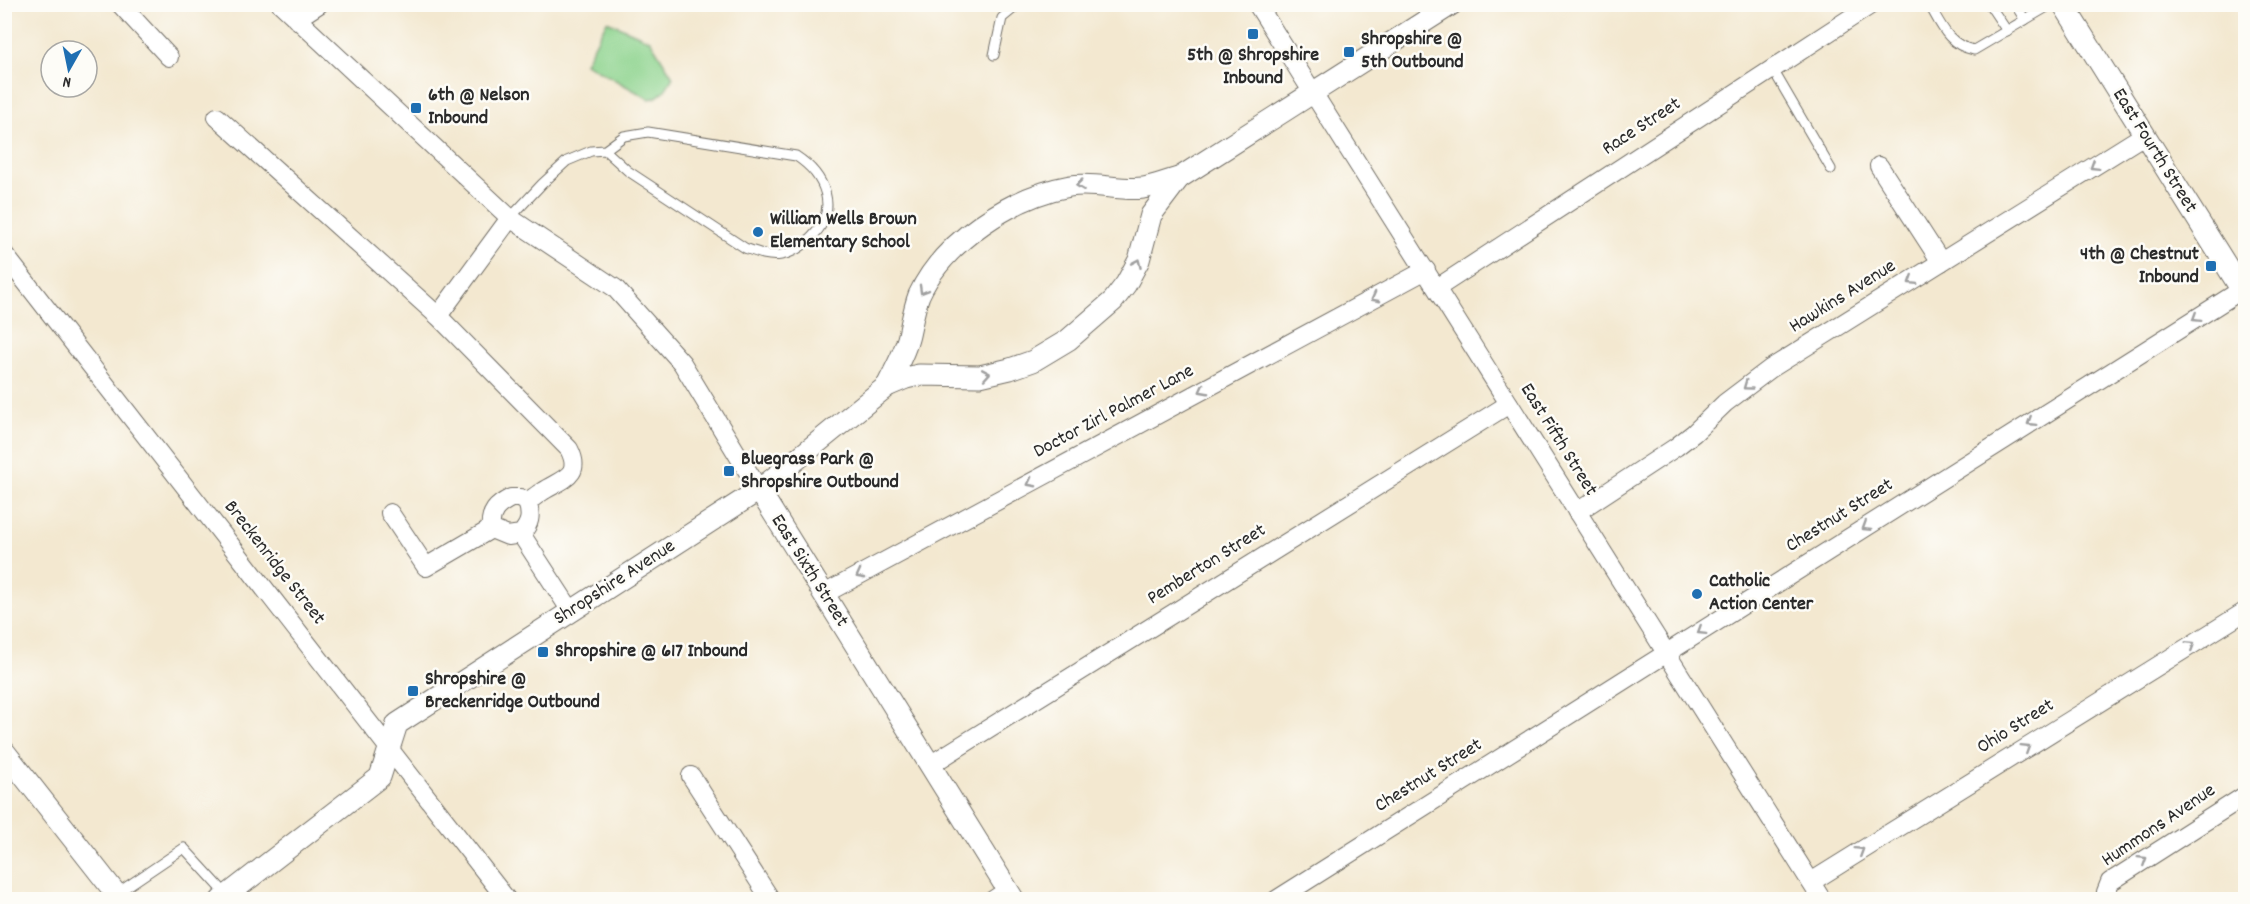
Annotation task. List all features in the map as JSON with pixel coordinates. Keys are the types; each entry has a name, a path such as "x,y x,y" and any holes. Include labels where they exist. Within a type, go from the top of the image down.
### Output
{"street":[{"path":"120,4 169,57"},
{"name":"East Sixth Street","path":"281,4 510,218 615,288 682,363 930,765 1005,896"},
{"path":"296,19 319,4"},
{"name":"East Fifth Street","path":"1257,4 1822,900"},
{"name":"Shropshire Avenue","path":"887,386 903,354 920,294 942,262 967,236 1018,202 1045,191 1090,184 1142,188 1179,178 1452,4"},
{"name":"Race Street","path":"1437,288 1872,4"},
{"name":"East Fourth Street","path":"2063,4 2244,291"},
{"path":"217,117 438,316 569,449 574,459 573,468 568,477 542,491 528,502"},
{"name":"Hawkins Avenue","path":"1577,512 1676,447 1725,403 1770,369 2144,135"},
{"path":"1879,166 1941,262"},
{"name":"Shropshire Avenue","path":"224,898 380,777 397,724 759,490 887,386 919,375 980,376 1010,369 1033,360 1068,340 1113,301 1126,284 1139,260 1152,215 1179,178"},
{"name":"Shropshire Avenue","path":"1114,186 1135,196 1143,212 1146,236"},
{"path":"438,316 510,218"},
{"name":"Breckenridge Street","path":"4,254 507,900"},
{"name":"Doctor Zirl Palmer Lane","path":"824,594 1426,270"},
{"name":"Chestnut Street","path":"1276,900 2244,291"},
{"name":"Shropshire Avenue","path":"909,335 913,351 924,364 946,374"},
{"name":"Pemberton Street","path":"930,765 1509,404"},
{"path":"491,529 491,516 501,503 511,498 520,498 528,502"},
{"path":"491,529 508,536 521,534 531,518 528,502"},
{"path":"390,513 426,567 491,529"},
{"path":"521,534 571,611"},
{"name":"Ohio Street","path":"1810,882 2246,611"},
{"path":"4,751 119,897"},
{"path":"691,776 771,900"},
{"name":"Hummons Avenue","path":"2105,900 2110,882 2246,795"}],"lane":[{"path":"994,55 1002,18 1020,4"},
{"path":"1929,4 1948,35 1961,48 1974,50 2052,4"},
{"path":"1989,4 2007,30"},
{"path":"2015,4 2025,20"},
{"path":"1772,68 1831,169"},
{"path":"510,218 567,161 591,151 605,150 624,136 648,132 796,156 810,165 821,180 827,199 825,216 818,231 801,248 780,255 760,254 745,248 628,171 605,150"},
{"path":"119,897 184,848 224,898"}],"green space":[{"path":"607,21 650,40 673,77 660,94 649,99 585,63"}],"place":[{"name":"5th @ Shropshire Inbound","path":"1253,34"},
{"name":"Shropshire @ 5th Outbound","path":"1349,52"},
{"name":"6th @ Nelson Inbound","path":"416,108"},
{"name":"William Wells Brown Elementary School","path":"758,232"},
{"name":"4th @ Chestnut Inbound","path":"2211,266"},
{"name":"Bluegrass Park @ Shropshire Outbound","path":"729,471"},
{"name":"Catholic Action Center","path":"1697,594"},
{"name":"Shropshire @ 617 Inbound","path":"543,652"},
{"name":"Shropshire @ Breckenridge Outbound","path":"413,691"}]}
